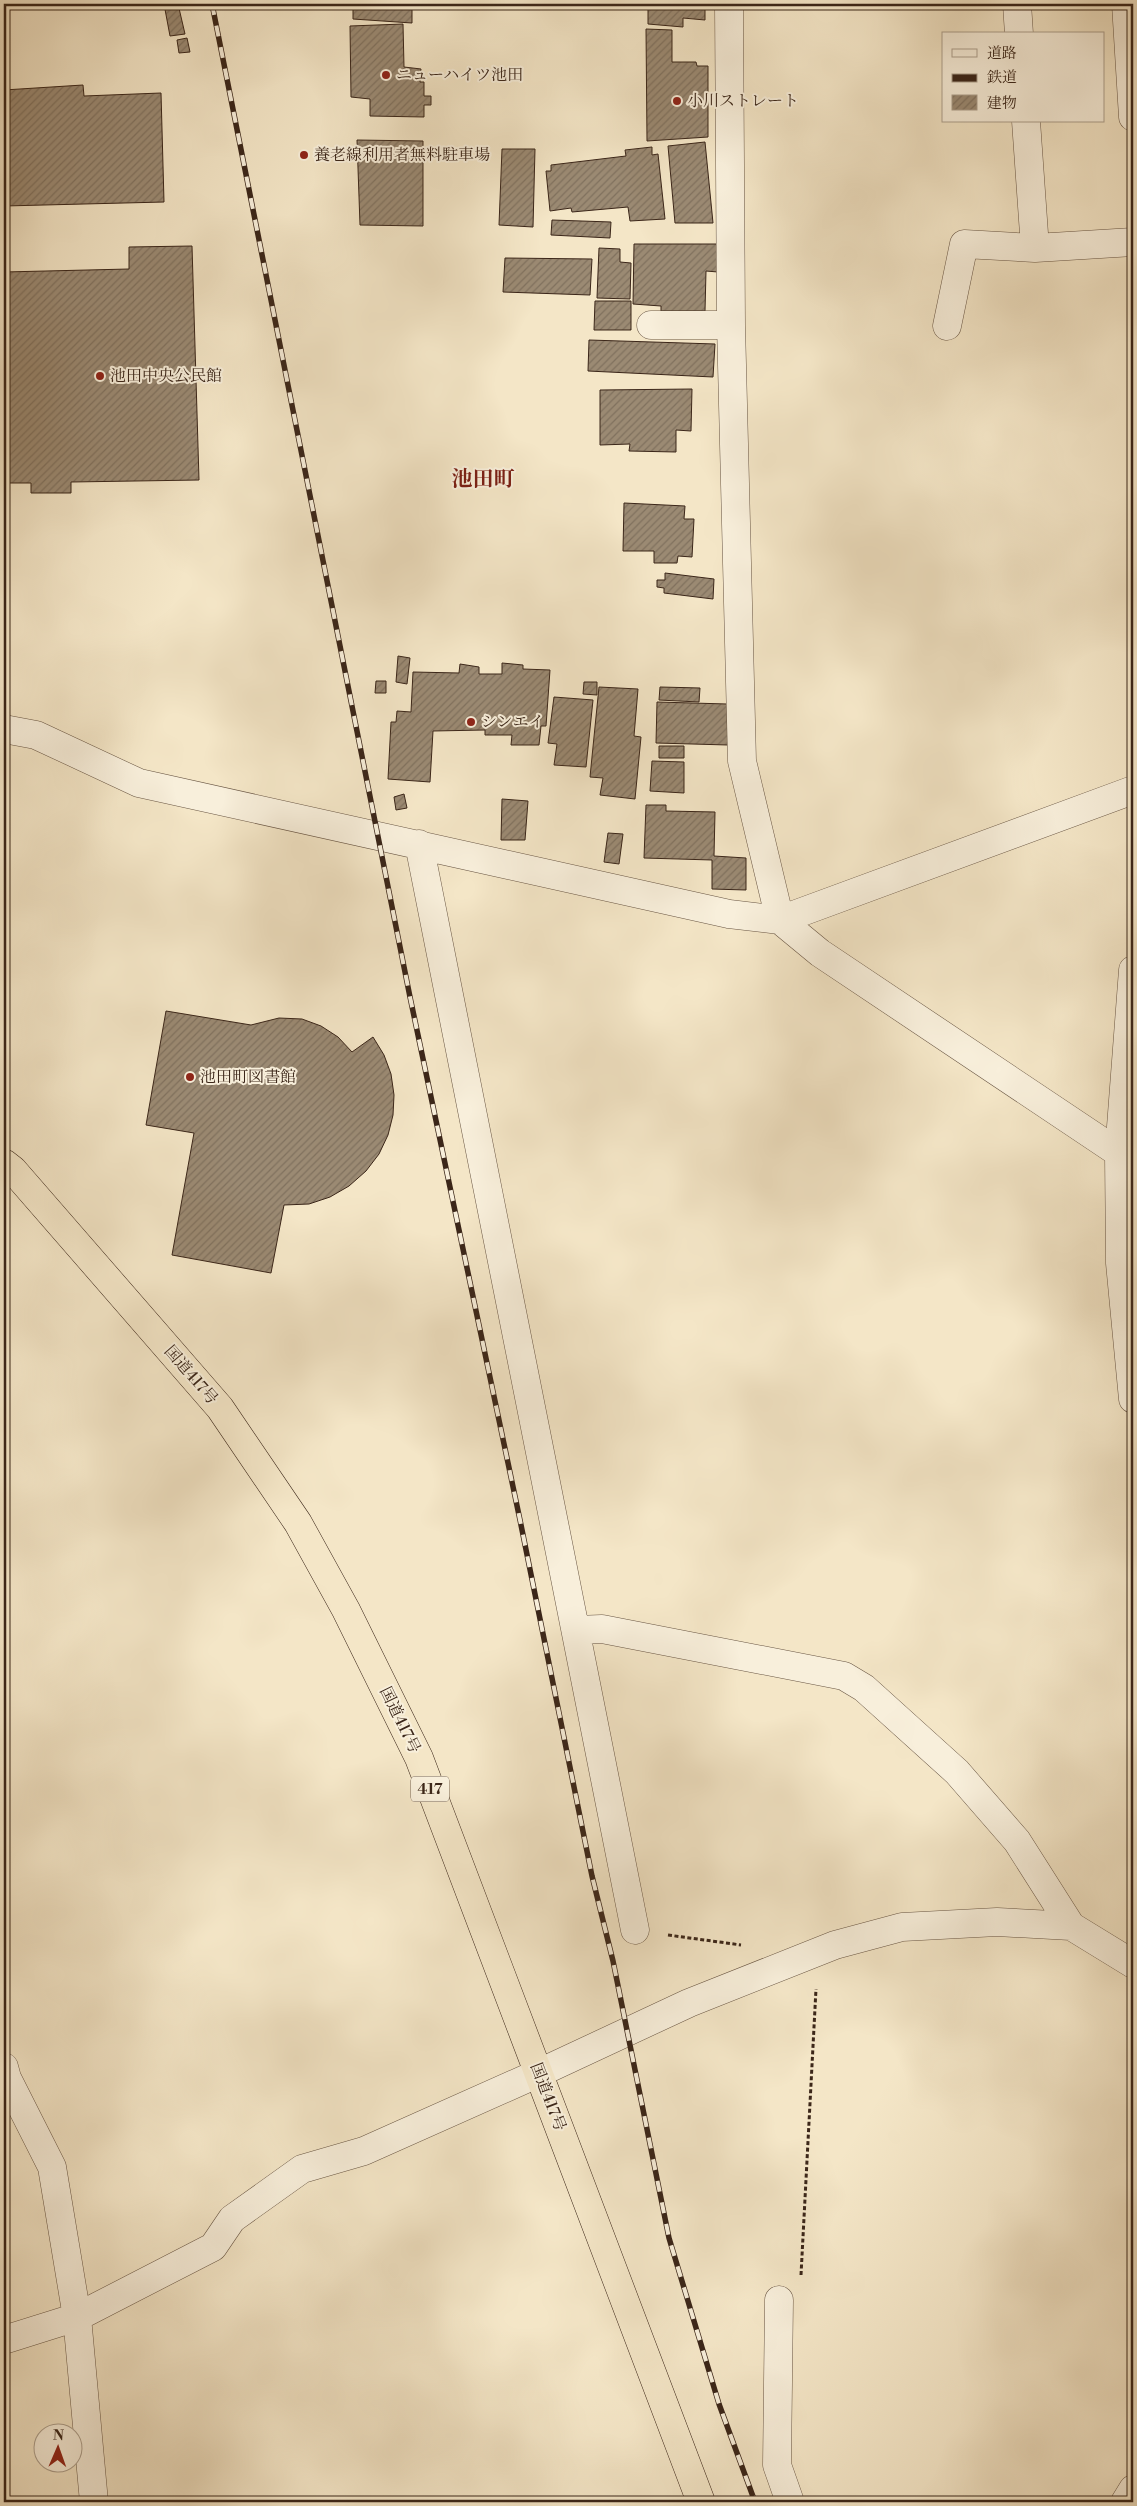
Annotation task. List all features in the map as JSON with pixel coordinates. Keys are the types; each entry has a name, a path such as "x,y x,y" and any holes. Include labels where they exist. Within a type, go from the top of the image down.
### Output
{"highway":[{"name":"国道417号","path":"4,1163 13,1170 220,1408 298,1523 346,1610 419,1758 701,2502"}],"street":[{"path":"729,4 730,325 742,761 780,920 820,953 1118,1153"},
{"path":"1017,4 1019,32"},
{"path":"1126,4 1133,117"},
{"path":"1026,122 1035,248"},
{"path":"947,326 964,244 1035,248 1133,242"},
{"path":"652,325 730,325"},
{"path":"4,729 36,735 139,783 729,914 780,920 1133,790"},
{"path":"419,844 635,1930"},
{"path":"1133,970 1118,1153 1120,1263 1133,1399"},
{"path":"576,1630 602,1629 844,1676 864,1688 957,1772 1017,1841 1071,1926 1133,1964"},
{"path":"4,2340 77,2317 213,2247 232,2219 302,2169 364,2151 539,2074 689,2003 811,1954 835,1945 902,1926 997,1922 1071,1926"},
{"path":"4,2067 6,2078 52,2167 77,2317 94,2502"},
{"path":"780,2300 777,2465 790,2502"},
{"path":"1125,2502 1133,2489"}],"path":[{"path":"635,1930 751,1947"},
{"path":"780,2300 799,2298 817,1970 811,1954"}],"building":[{"path":"164,4 178,4 185,34 170,36"},
{"path":"353,4 412,4 412,23 353,19"},
{"path":"648,4 705,4 705,20 683,18 683,27 648,24"},
{"name":"ニューハイツ池田","path":"403,24 404,67 421,69 420,82 424,82 424,96 431,96 431,105 424,105 424,117 370,116 370,99 351,97 350,26"},
{"name":"小川ストレート","path":"646,29 672,30 672,62 696,62 697,66 708,66 708,137 647,141"},
{"path":"187,38 190,52 179,53 177,40"},
{"path":"83,85 84,96 161,93 164,202 4,206 4,90"},
{"path":"357,140 423,141 423,226 360,225"},
{"path":"705,142 713,223 675,223 668,146"},
{"path":"652,147 652,155 658,154 665,219 630,221 628,207 572,212 571,208 550,211 546,171 551,171 551,165 626,156 625,150"},
{"path":"502,149 535,149 533,227 499,225"},
{"path":"552,220 611,222 610,238 551,235"},
{"path":"634,244 717,244 718,272 706,271 705,311 661,311 661,306 633,304"},
{"name":"池田中央公民館","path":"192,246 199,480 71,482 71,493 31,493 31,483 4,483 4,272 129,269 129,247"},
{"path":"599,248 620,249 620,262 631,263 630,299 597,298"},
{"path":"505,258 592,259 590,295 503,292"},
{"path":"595,301 631,301 631,330 594,330"},
{"path":"589,340 715,344 713,377 588,371"},
{"path":"692,389 691,431 676,430 676,452 629,451 630,444 600,445 600,390"},
{"path":"624,503 685,506 684,519 694,519 692,557 678,556 677,563 654,563 654,551 623,551"},
{"path":"665,573 714,579 713,599 664,593 664,588 657,587 657,580 665,580"},
{"path":"398,656 410,658 407,684 396,682"},
{"name":"シンエイ","path":"502,663 523,665 523,669 550,670 546,726 541,726 539,745 511,745 512,735 485,735 485,730 433,731 430,782 388,779 391,722 396,722 397,711 411,712 413,672 459,673 460,664 479,667 479,674 502,674"},
{"path":"376,681 386,681 386,693 375,693"},
{"path":"584,682 597,682 597,695 583,694"},
{"path":"599,687 638,689 634,736 641,737 635,799 600,795 603,778 590,777"},
{"path":"660,687 700,688 699,702 659,700"},
{"path":"554,697 593,700 586,767 554,765 557,744 548,743"},
{"path":"657,702 727,704 728,745 656,743"},
{"path":"659,746 684,746 684,758 659,758"},
{"path":"652,761 684,762 684,793 650,791"},
{"path":"404,794 407,808 396,810 394,797"},
{"path":"502,799 528,801 525,840 501,840"},
{"path":"646,805 666,805 666,811 715,812 714,856 746,858 746,890 712,889 712,860 644,858"},
{"path":"608,833 623,834 619,864 604,862"},
{"path":"166,1011 251,1025 279,1018 302,1019 321,1026 338,1037 352,1052 373,1037 384,1055 391,1074 394,1095 393,1115 388,1135 379,1154 366,1171 349,1186 330,1197 309,1204 284,1205 271,1273 172,1255 194,1133 146,1125"}],"railway":[{"path":"212,4 410,997 520,1520 592,1876 613,1961 669,2238 719,2404 755,2502"}],"place":[{"name":"ニューハイツ池田","path":"386,75"},
{"name":"小川ストレート","path":"677,101"},
{"name":"養老線利用者無料駐車場","path":"304,155"},
{"name":"池田中央公民館","path":"100,376"},
{"name":"シンエイ","path":"471,722"},
{"name":"池田町図書館","path":"190,1077"}],"district":[{"name":"池田町","path":"483,480"}]}
